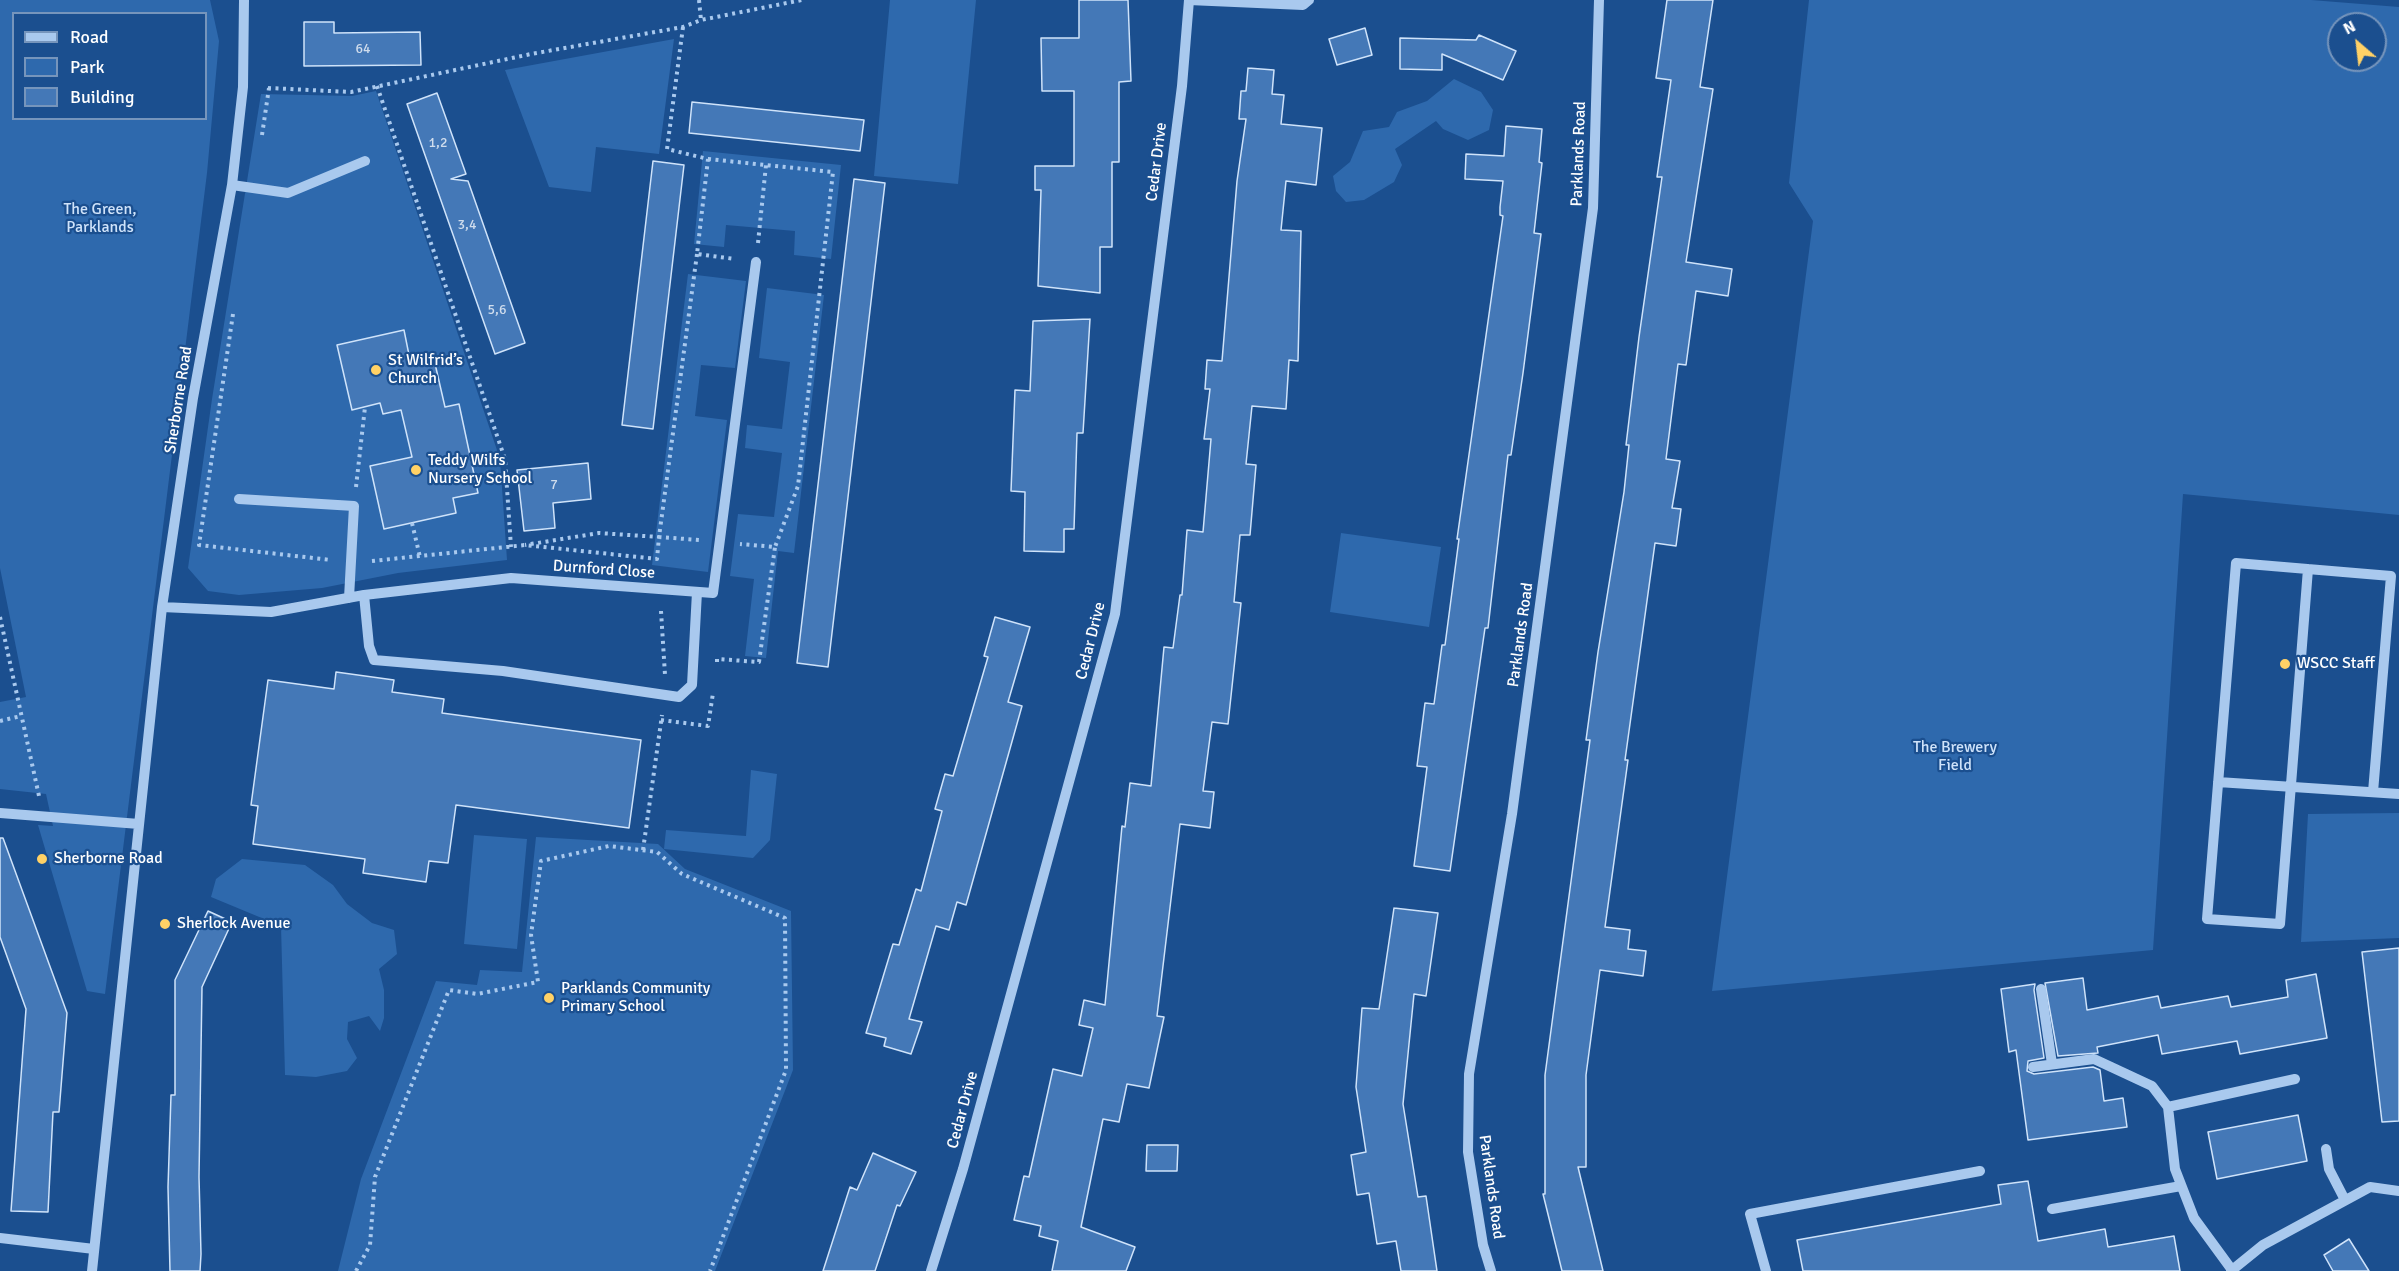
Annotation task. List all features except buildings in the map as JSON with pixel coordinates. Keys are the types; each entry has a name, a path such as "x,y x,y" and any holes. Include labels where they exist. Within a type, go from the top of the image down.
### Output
{"street":[{"name":"Sherborne Road","path":"92,1271 162,607 193,398 232,185 243,87 244,0"},
{"name":"Cedar Drive","path":"931,1271 963,1169 1115,614 1182,86 1189,0 1303,5 1309,0"},
{"name":"Parklands Road","path":"1491,1271 1484,1245 1468,1152 1469,1074 1512,814 1593,208 1599,0"},
{"path":"232,185 288,193 365,161"},
{"path":"364,595 369,646 374,660 503,671 679,697 692,685 697,592 713,593 756,262"},
{"path":"239,499 354,506 349,598"},
{"path":"2308,569 2280,924 2207,919 2236,563 2308,569 2391,576 2373,792"},
{"name":"Durnford Close","path":"162,607 272,612 364,595 511,578 697,592"},
{"path":"2218,783 2399,794"},
{"path":"0,813 139,824"},
{"path":"2041,989 2052,1065"},
{"path":"2033,1067 2094,1059 2152,1086 2168,1107 2175,1169 2194,1218 2232,1270 2263,1245 2370,1187 2399,1191"},
{"path":"2168,1107 2295,1079"},
{"path":"2326,1149 2329,1169 2345,1200"},
{"path":"1766,1271 1750,1215 1980,1171"},
{"path":"2052,1209 2181,1186"},
{"path":"0,1238 94,1249"}],"path":[{"path":"699,0 701,20"},
{"path":"243,87 351,92 531,54 683,27 701,20 802,0"},
{"path":"683,27 668,150 708,159 697,254 756,262 766,165"},
{"path":"377,86 505,459 511,546"},
{"path":"261,140 269,88"},
{"path":"234,305 199,545 351,562 525,545 599,533 659,537 657,559 525,545"},
{"path":"354,506 365,406"},
{"path":"412,523 420,557"},
{"path":"716,669 717,659 759,662 775,547"},
{"path":"0,617 44,817"},
{"path":"661,720 708,726 713,688"},
{"path":"0,721 21,716"},
{"path":"356,1271 370,1245 375,1177 449,990 477,994 538,982 531,935 541,861 609,846 657,852 681,874 785,918 786,1070 710,1271"}],"green space":[{"name":"The Green, Parklands","path":"0,0 210,0 219,41 207,173 105,994 87,991 38,825 53,826 46,794 0,789 0,702 26,697 0,568"},
{"path":"890,0 976,0 958,184 874,176"},
{"name":"The Brewery Field","path":"1809,0 2311,0 2399,7 2399,515 2183,494 2153,950 1712,991 1813,221 1789,183"},
{"path":"674,39 659,154 596,147 591,192 549,187 505,70"},
{"path":"1454,79 1481,92 1493,110 1489,130 1468,140 1443,129 1436,121 1395,149 1402,165 1394,182 1364,200 1346,202 1336,191 1333,176 1350,162 1363,131 1389,127 1397,112 1427,101"},
{"path":"376,91 500,459 507,560 398,573 322,588 239,595 208,591 188,568 212,399 261,94 352,96"},
{"path":"703,151 841,165 831,259 794,255 795,231 726,225 724,247 694,244"},
{"path":"688,274 746,281 735,368 701,365 695,416 727,420 708,572 652,565"},
{"path":"767,288 824,295 794,553 778,551 766,658 745,656 754,579 730,576 738,514 774,517 782,453 745,448 747,425 782,429 790,362 759,358"},
{"path":"1341,533 1441,547 1429,627 1330,612"},
{"path":"751,770 777,774 770,840 753,858 664,849 666,830 746,836"},
{"path":"2399,813 2399,938 2301,942 2308,814"},
{"path":"474,835 527,839 517,949 464,944"},
{"path":"536,837 658,844 685,869 791,911 793,1070 715,1271 338,1271 361,1179 436,981 477,985 480,970 522,972"},
{"path":"242,859 305,865 333,885 347,904 372,923 394,930 397,954 379,969 384,990 384,1018 380,1031 369,1016 348,1022 347,1039 357,1058 347,1071 316,1077 285,1075 281,926 211,897 216,879"}],"place":[{"name":"St Wilfrid’s Church","path":"376,370"},
{"name":"Teddy Wilfs Nursery School","path":"416,470"},
{"name":"WSCC Staff","path":"2285,664"},
{"name":"Sherborne Road","path":"42,859"},
{"name":"Sherlock Avenue","path":"165,924"},
{"name":"Parklands Community Primary School","path":"549,998"}]}
